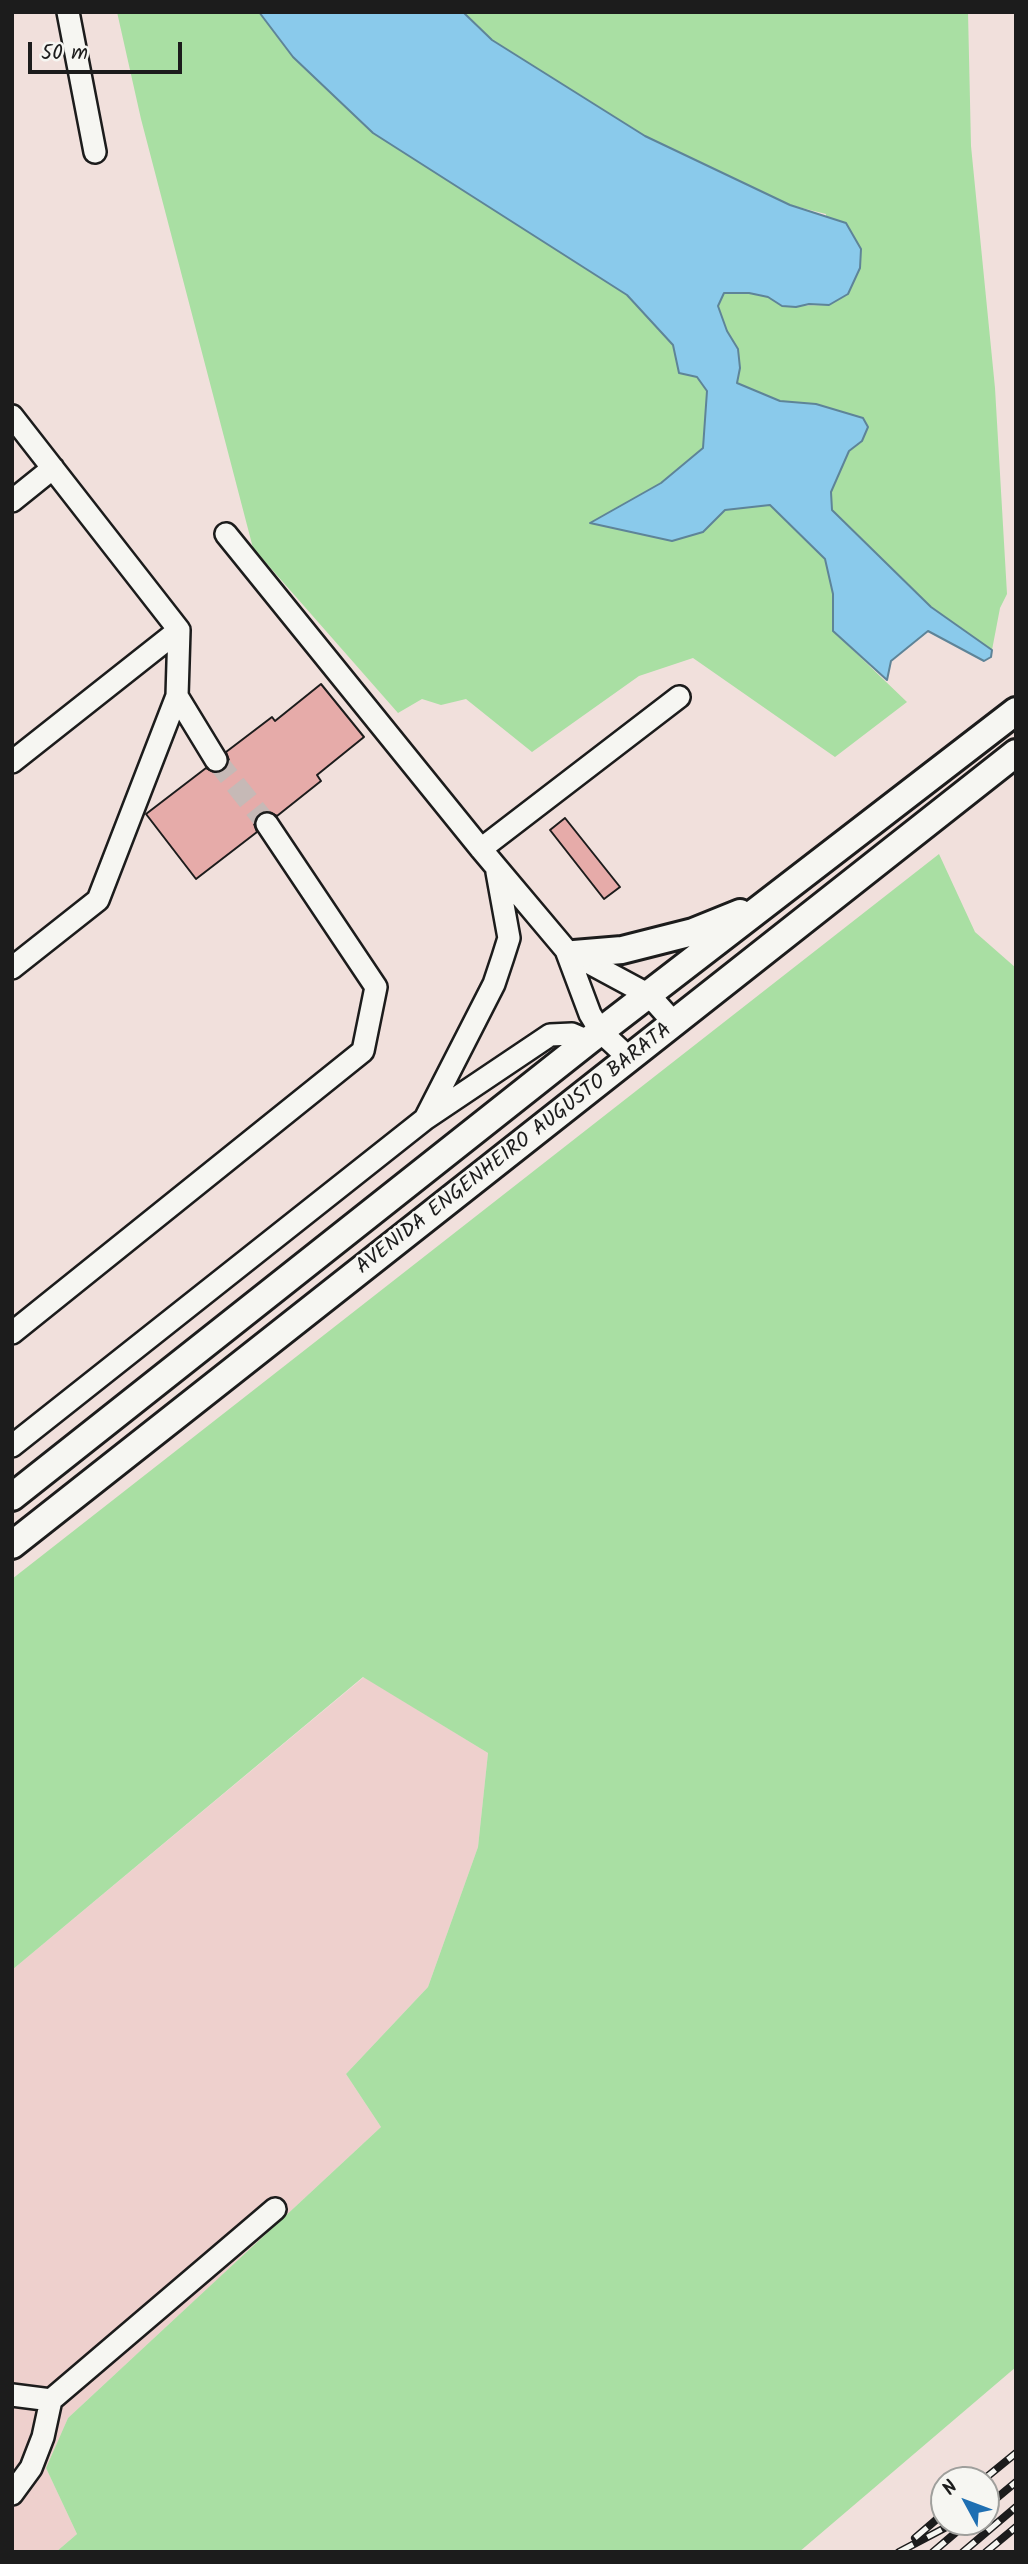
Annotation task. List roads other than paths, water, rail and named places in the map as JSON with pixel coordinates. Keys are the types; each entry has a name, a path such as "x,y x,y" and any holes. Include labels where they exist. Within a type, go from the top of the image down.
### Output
{"main road":[{"name":"AVENIDA ENGENHEIRO AUGUSTO BARATA","path":"12,1497 595,1037 1016,711"},
{"name":"AVENIDA ENGENHEIRO AUGUSTO BARATA","path":"12,1545 1016,753"},
{"path":"570,952 622,950 693,932 776,897"}],"lane":[{"path":"68,12 96,152"},
{"path":"12,416 178,630 177,696 98,900 12,968"},
{"path":"12,501 53,468"},
{"path":"226,534 495,867 570,952 649,995 674,1024"},
{"path":"12,762 178,630"},
{"path":"177,696 216,760"},
{"path":"481,849 679,697"},
{"path":"12,1333 363,1051 376,987 267,824"},
{"path":"425,1119 494,984 509,938 495,867"},
{"path":"570,952 595,1037"},
{"path":"12,1446 425,1119 550,1035 595,1037 630,1059"},
{"path":"12,2494 31,2468 43,2437 51,2400 275,2209"},
{"path":"12,2395 51,2400"}],"water":[{"path":"259,12 463,12 492,40 645,136 790,205 846,223 861,249 860,268 848,294 829,305 782,306 768,297 749,293 724,293 718,306 727,331 738,349 740,368 737,383 780,401 816,404 863,418 868,427 862,441 849,451 831,492 832,510 931,607 992,650 991,657 984,661 928,631 891,661 887,680 833,631 833,594 825,559 770,505 725,510 703,532 672,541 590,523 661,483 703,448 707,391 697,377 679,373 673,345 627,295 373,133 293,57"}],"tunnel":[{"path":"216,760 267,824"}],"railway":[{"path":"1000,2466 1016,2453"},
{"path":"1000,2495 1016,2482"},
{"path":"963,2552 1016,2507"},
{"path":"915,2538 930,2525"},
{"path":"986,2552 1016,2527"},
{"path":"899,2552 930,2536"},
{"path":"933,2552 952,2536"}]}
